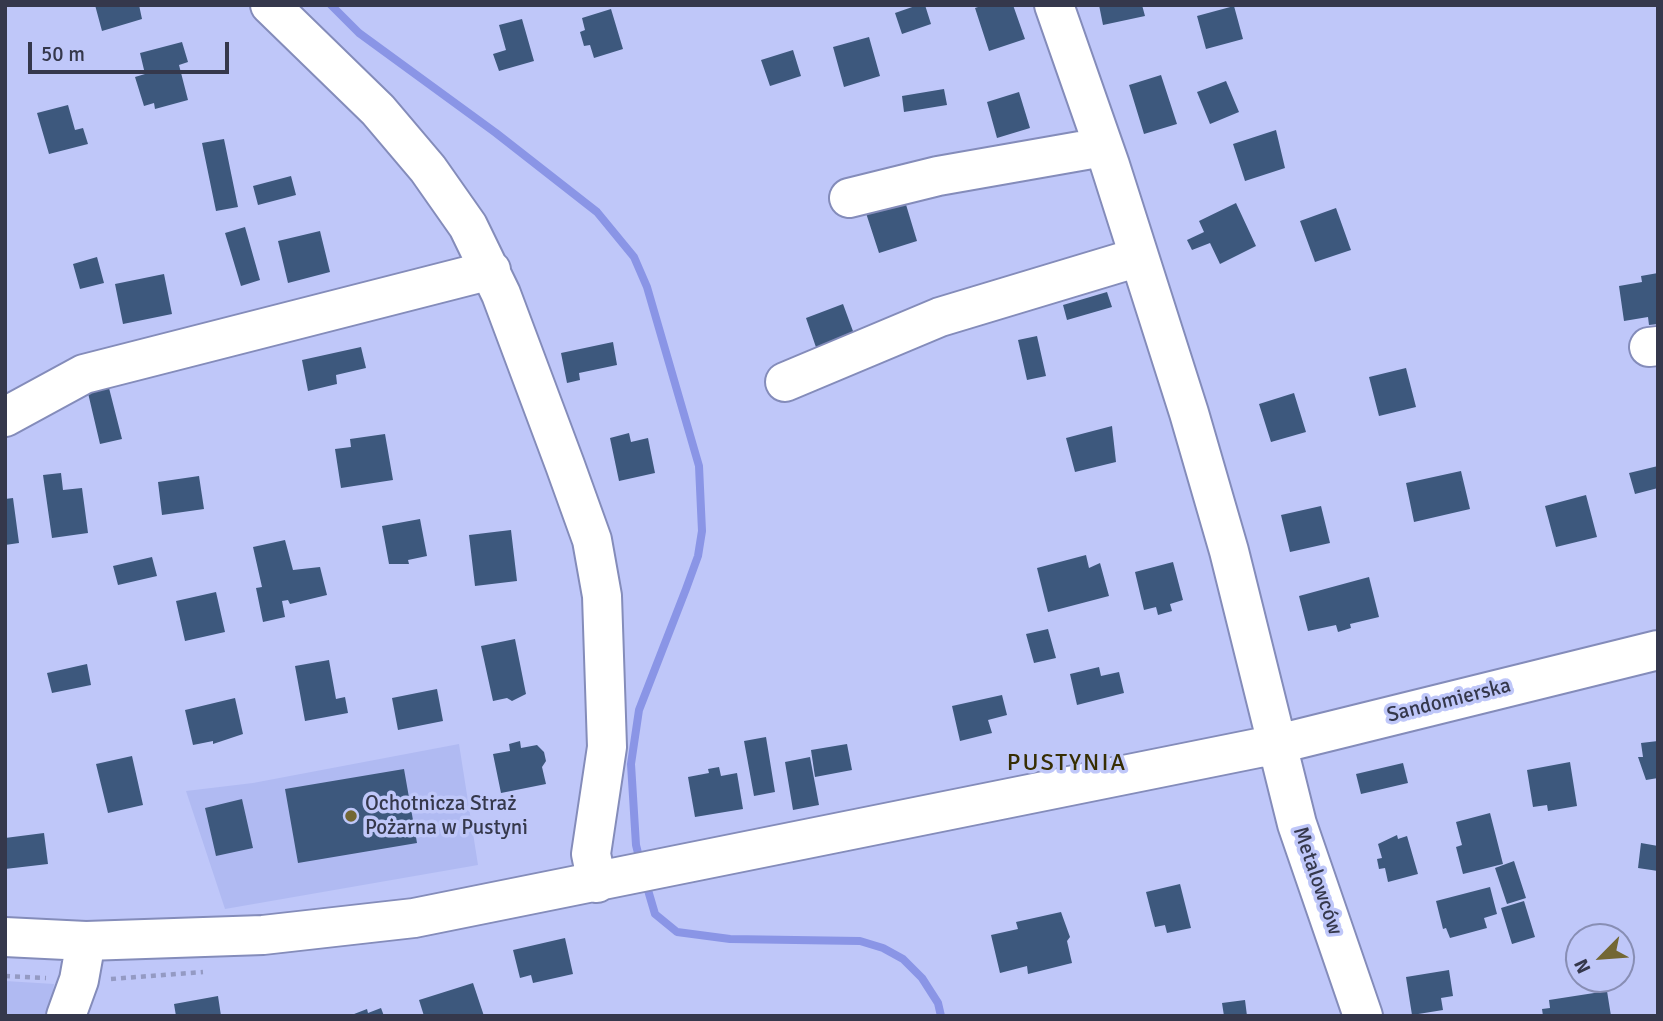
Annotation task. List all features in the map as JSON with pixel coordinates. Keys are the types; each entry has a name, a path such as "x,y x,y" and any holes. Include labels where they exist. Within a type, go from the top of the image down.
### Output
{"street":[{"path":"270,5 355,86 428,169 468,226 491,270 592,540 600,585 607,660 607,747 592,854 609,880"},
{"name":"Metalowców","path":"1054,5 1104,146 1207,471 1297,824 1363,1016"},
{"path":"849,198 938,176 1104,146"},
{"path":"785,382 940,317 1139,257"},
{"path":"5,417 84,374 491,270"},
{"name":"Sandomierska","path":"5,937 86,941 290,932 414,918 1278,744 1658,650"},
{"path":"66,1016 79,980 86,941"}],"shaded area":[{"path":"459,744 478,865 225,909 186,791 253,783"},
{"path":"5,981 54,984 49,1016 5,1016"}],"building":[{"path":"95,5 139,5 142,19 102,31"},
{"path":"925,5 931,24 902,34 895,13"},
{"path":"984,5 1013,5 1025,39 989,51 975,8"},
{"path":"1099,5 1142,5 1145,16 1103,25"},
{"path":"1234,6 1243,39 1206,49 1197,16"},
{"path":"611,9 623,49 594,58 590,45 584,46 580,32 585,30 582,18"},
{"path":"522,19 534,61 499,71 493,54 506,50 499,25"},
{"path":"869,37 880,76 844,87 833,47"},
{"path":"182,42 188,62 179,65 188,100 155,109 154,103 144,106 135,77 145,74 140,53"},
{"path":"793,50 801,76 770,86 761,60"},
{"path":"1161,75 1177,124 1144,134 1129,85"},
{"path":"1226,81 1239,112 1210,124 1197,92"},
{"path":"944,89 947,105 904,112 902,96"},
{"path":"1019,92 1030,128 997,138 987,102"},
{"path":"68,105 75,130 83,128 88,144 49,154 37,113"},
{"path":"1276,130 1285,168 1245,181 1233,144"},
{"path":"224,139 238,207 216,211 202,143"},
{"path":"291,176 296,195 258,205 253,186"},
{"path":"904,198 917,241 879,253 865,210"},
{"path":"1236,203 1256,246 1220,264 1210,243 1192,250 1187,240 1204,232 1199,221"},
{"path":"1336,208 1351,250 1315,262 1300,221"},
{"path":"245,227 260,280 241,286 225,233"},
{"path":"320,231 330,272 288,283 278,241"},
{"path":"97,257 104,283 80,289 73,264"},
{"path":"1658,273 1658,324 1649,325 1648,317 1624,321 1619,286 1642,282 1641,276"},
{"path":"164,274 172,314 123,324 115,284"},
{"path":"1107,292 1112,307 1067,320 1063,305"},
{"path":"843,304 857,342 819,356 806,318"},
{"path":"1037,336 1046,376 1027,380 1018,340"},
{"path":"613,342 617,365 579,373 580,380 567,383 561,353"},
{"path":"361,347 366,368 336,375 337,384 308,391 302,360"},
{"path":"1406,368 1416,407 1379,416 1369,377"},
{"path":"109,388 122,439 100,444 88,393"},
{"path":"1294,393 1306,432 1271,442 1259,404"},
{"path":"1112,426 1116,462 1075,472 1066,438"},
{"path":"629,433 631,442 648,438 655,473 619,481 610,438"},
{"path":"385,434 393,480 341,488 335,449 351,447 350,439"},
{"path":"1658,466 1658,488 1635,494 1629,473"},
{"path":"1461,471 1470,509 1414,522 1406,483"},
{"path":"61,473 63,490 82,488 88,533 52,538 43,475"},
{"path":"199,476 204,509 162,515 158,482"},
{"path":"1586,495 1597,537 1556,547 1545,506"},
{"path":"13,498 19,543 5,545 5,499"},
{"path":"1321,506 1330,543 1290,552 1281,515"},
{"path":"420,519 427,556 408,560 409,564 389,564 382,526"},
{"path":"511,530 517,581 475,586 469,535"},
{"path":"285,540 293,570 320,567 327,595 290,604 288,600 282,601 285,617 263,622 256,588 262,587 253,547"},
{"path":"1086,555 1089,568 1100,563 1109,596 1048,612 1037,568"},
{"path":"152,557 157,576 118,585 113,566"},
{"path":"1173,562 1183,600 1170,604 1172,611 1158,615 1156,607 1144,610 1135,572"},
{"path":"1369,577 1379,617 1350,624 1351,628 1338,632 1336,625 1308,631 1299,596"},
{"path":"216,592 225,632 185,641 176,601"},
{"path":"1048,629 1056,658 1034,663 1026,634"},
{"path":"515,639 526,694 512,701 507,698 493,701 481,646"},
{"path":"329,660 336,699 345,697 348,713 305,721 295,666"},
{"path":"87,664 91,685 52,693 47,673"},
{"path":"1099,667 1101,676 1119,672 1124,693 1077,705 1070,674"},
{"path":"437,689 443,721 398,730 392,698"},
{"path":"1002,695 1007,715 988,720 992,733 960,741 952,706"},
{"path":"235,698 243,734 213,744 213,741 193,745 185,710"},
{"path":"766,737 775,792 754,796 744,741"},
{"path":"520,741 521,748 537,745 544,752 546,761 542,767 546,784 501,793 493,754 510,751 509,744"},
{"path":"1658,741 1658,778 1646,780 1638,757 1643,757 1641,743"},
{"path":"847,744 852,770 815,777 811,750"},
{"path":"132,756 143,805 108,813 96,764"},
{"path":"810,757 819,805 793,810 785,762"},
{"path":"1570,762 1577,806 1548,811 1547,805 1533,807 1527,770"},
{"path":"1403,763 1408,783 1361,794 1356,774"},
{"path":"719,767 721,776 737,773 743,809 695,817 688,777 709,773 708,769"},
{"name":"Ochotnicza Straż Pożarna w Pustyni","path":"404,769 417,843 298,863 285,789"},
{"path":"242,799 253,848 216,856 205,808"},
{"path":"1490,813 1503,864 1463,874 1456,847 1462,845 1456,822"},
{"path":"44,833 48,864 5,869 5,838"},
{"path":"1397,835 1398,839 1407,836 1418,874 1388,882 1385,868 1379,869 1377,859 1382,858 1378,844"},
{"path":"1641,843 1658,846 1658,871 1638,868"},
{"path":"1514,861 1526,898 1507,904 1495,868"},
{"path":"1180,884 1191,928 1167,933 1165,925 1155,927 1146,892"},
{"path":"1490,887 1497,914 1484,918 1487,928 1450,938 1446,928 1443,929 1436,901"},
{"path":"1524,901 1535,937 1512,944 1501,908"},
{"path":"1061,912 1070,937 1067,941 1072,963 1028,974 1027,966 1000,973 991,935 1018,929 1016,922"},
{"path":"565,938 573,974 533,983 531,975 520,978 513,950"},
{"path":"1449,970 1453,996 1441,998 1443,1010 1412,1015 1406,977"},
{"path":"473,983 484,1016 424,1016 419,1000"},
{"path":"1607,993 1611,1016 1543,1016 1542,1009 1550,1008 1549,1000"},
{"path":"218,996 221,1016 176,1016 174,1004"},
{"path":"1245,1000 1247,1016 1224,1016 1222,1003"},
{"path":"381,1008 384,1016 349,1016 367,1009 368,1013"}],"waterway":[{"path":"331,5 359,33 496,133 597,212 634,257 647,287 699,466 702,531 698,556 639,710 631,764 636,845 640,861"},
{"path":"645,880 655,914 677,932 730,939 860,941 883,948 903,959 922,978 938,1003 941,1016"}],"place":[{"name":"Ochotnicza Straż Pożarna w Pustyni","path":"351,816"}],"district":[{"name":"PUSTYNIA","path":"1067,764"}]}
